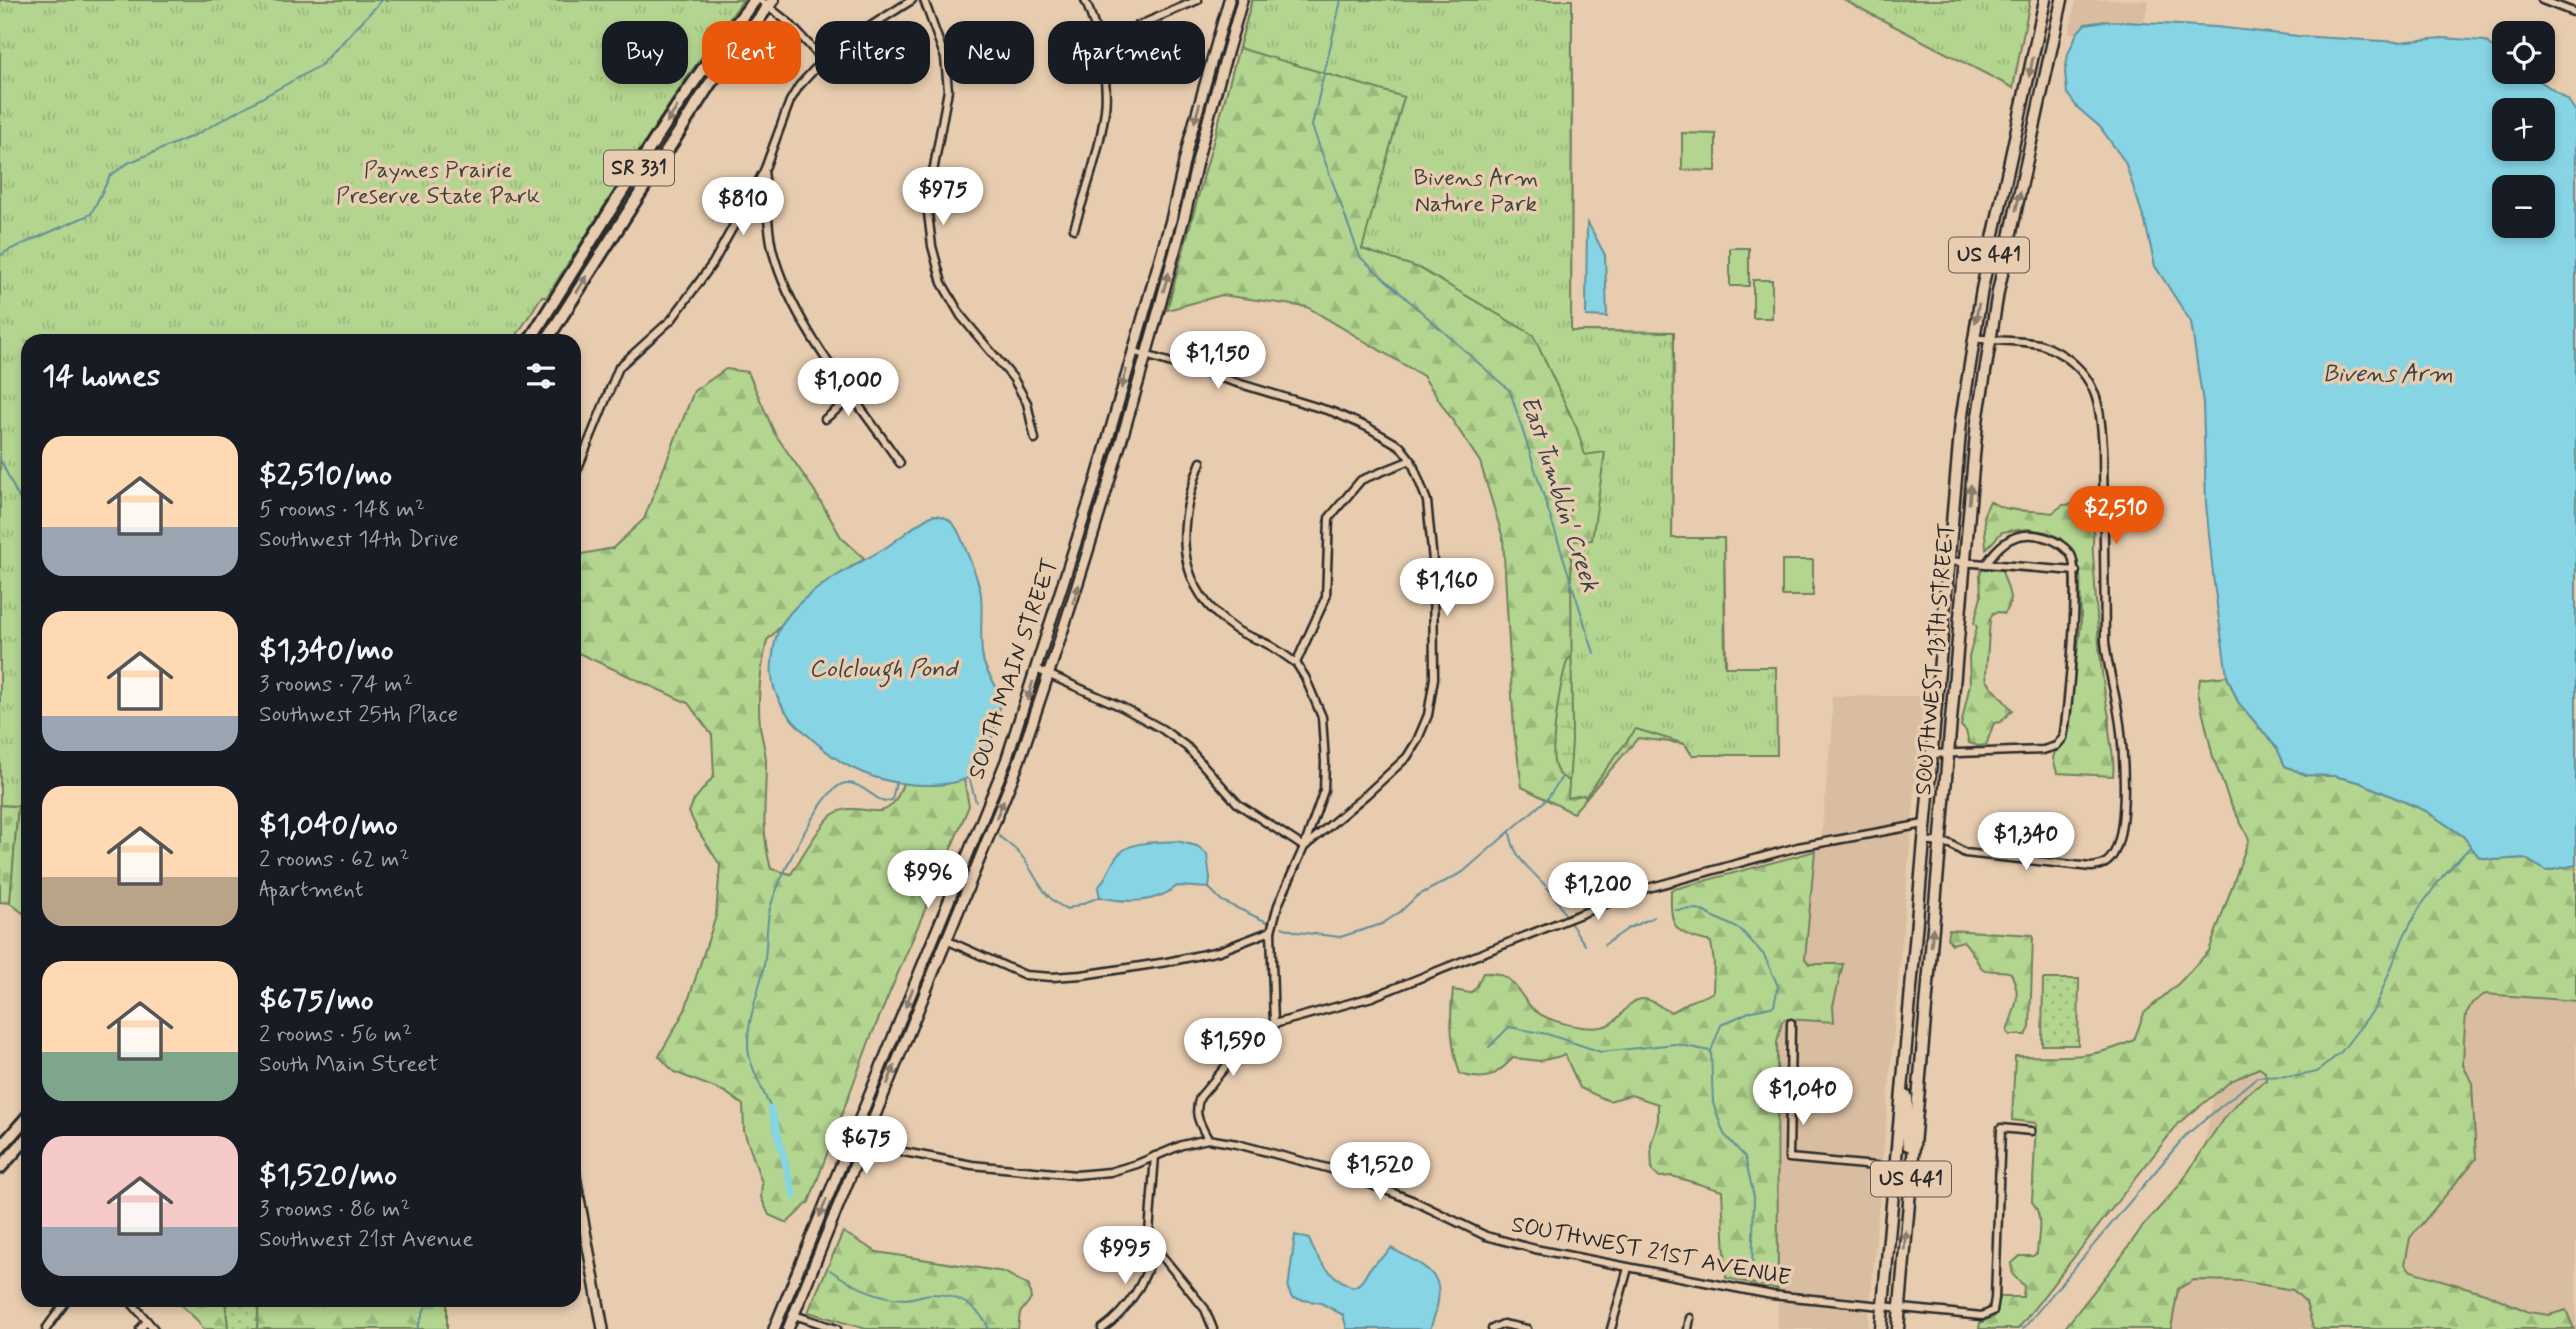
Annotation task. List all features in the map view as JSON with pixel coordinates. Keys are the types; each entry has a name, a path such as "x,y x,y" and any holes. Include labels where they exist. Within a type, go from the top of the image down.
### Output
{"highway":[{"name":"SR 331","path":"533,334 700,73 755,0"},
{"name":"SR 331","path":"550,334 709,85 767,2"},
{"path":"0,1148 21,1124"},
{"path":"1,1165 21,1145"}],"main road":[{"name":"SOUTH MAIN STREET","path":"774,1329 1006,761 1097,477 1171,220 1189,141 1229,0"},
{"name":"SOUTH MAIN STREET","path":"788,1329 1017,767 1049,675 1082,574 1183,223 1201,144 1242,0"},
{"name":"SOUTHWEST 13TH STREET","path":"1881,1329 1891,1168 1902,1087 1961,421 1973,338 2045,0"},
{"name":"SOUTHWEST 13TH STREET","path":"1898,1329 1977,422 1989,340 2062,0"},
{"path":"934,934 946,940"},
{"path":"1909,1003 1926,1005"},
{"path":"1902,1087 1906,1092 1908,1145 1913,1152"},
{"path":"854,1132 866,1139"},
{"path":"1891,1168 1911,1169"},
{"path":"581,1209 603,1329"},
{"path":"782,1309 794,1315"}],"street":[{"path":"879,21 912,0"},
{"path":"924,0 945,58 947,90 927,205 932,246 942,283 961,316 1013,378 1027,403 1035,439"},
{"path":"1085,0 1092,21"},
{"path":"1149,21 1198,0"},
{"path":"2542,0 2576,13"},
{"path":"767,2 815,51"},
{"path":"581,461 620,367 672,319 713,263 764,171 790,101 815,69"},
{"path":"1074,229 1099,145 1106,107 1104,84"},
{"path":"2017,122 2035,125"},
{"path":"764,171 769,230 779,271 792,303 810,334 900,463"},
{"path":"1923,841 1950,844 1965,853 2091,867 2101,866 2113,854 2122,830 2121,732 2108,671 2105,641 2103,447 2101,417 2095,392 2086,376 2057,351 2040,344 1973,338"},
{"path":"1132,351 1311,406 1367,427 1400,446 1411,460 1427,501 1433,561 1434,678 1428,715 1407,757 1304,847"},
{"path":"825,419 854,396"},
{"path":"1296,663 1326,597 1329,518 1362,480 1411,460"},
{"path":"1201,462 1191,487 1183,523 1184,550 1192,580 1210,608 1237,630 1269,645 1296,663 1322,716 1324,790 1304,847 1278,905 1271,931 1274,1024"},
{"path":"1930,754 2043,750 2060,743 2064,731 2076,571 2071,555 2056,541 2027,535 2009,539 1996,548 1986,564"},
{"path":"1947,561 2076,571"},
{"path":"1036,669 1122,707 1162,729 1187,747 1238,804 1304,847"},
{"path":"1208,1139 1198,1119 1196,1107 1200,1097 1244,1045 1274,1024 1372,997 1641,890 1798,847 1924,824"},
{"path":"946,940 1025,975 1052,976 1082,975 1219,951 1271,931"},
{"path":"1791,1023 1789,1158 1891,1168"},
{"name":"SOUTHWEST 21ST AVENUE","path":"866,1139 904,1152 972,1165 1076,1175 1110,1172 1182,1145 1208,1139 1237,1144 1343,1174 1414,1201 1486,1236 1535,1250 1772,1295 1982,1316 1993,1311 2001,1128 2031,1131"},
{"path":"1155,1156 1149,1233 1155,1248 1205,1309 1213,1329"},
{"path":"1102,1329 1113,1321 1135,1295 1155,1248"},
{"path":"1611,1329 1629,1268"},
{"path":"46,1329 62,1307"},
{"path":"135,1307 154,1329"},
{"path":"794,1315 837,1329"},
{"path":"1688,1329 1690,1318"},
{"path":"140,1329 147,1321"},
{"path":"1493,1328 1503,1324 1527,1329"}],"shaded area":[{"path":"2076,0 2149,0 2141,36 2069,33"},
{"path":"1832,696 1923,696 1868,1329 1778,1329 1777,1042 1785,1019 1833,1022 1833,1006 1842,964 1809,964 1805,959 1815,851 1822,833 1832,742"},
{"path":"2277,748 2285,766 2463,836 2479,857 2494,860 2524,858 2547,871 2576,865 2576,1329 2171,1329"}],"green space":[{"name":"Paynes Prairie Preserve State Park","path":"0,0 743,0 728,21 702,21 702,56 688,76 688,21 602,21 602,84 683,84 546,298 542,296 518,334 21,334 21,912 10,903 18,806 0,805"},
{"path":"1252,0 1572,0 1571,331 1674,332 1672,538 1724,538 1726,668 1692,755 1685,744 1638,738 1573,813 1522,787 1514,730 1503,538 1480,462 1423,376 1307,307 1222,295 1167,310"},
{"name":"Bivens Arm Nature Park","path":"1252,0 1572,0 1571,331 1674,332 1672,538 1724,538 1725,667 1776,667 1777,755 1692,755 1685,744 1636,729 1585,797 1583,795 1568,798 1572,742 1571,541 1592,540 1605,452 1585,455 1577,429 1533,335 1419,268 1362,249 1404,97 1239,48"},
{"path":"1844,0 2030,0 2013,88"},
{"path":"1682,133 1716,134 1716,171 1682,170"},
{"path":"1730,248 1749,248 1749,286 1730,286"},
{"path":"1753,280 1772,280 1772,318 1753,318"},
{"path":"726,369 748,372 775,434 814,490 841,537 865,559 807,599 767,640 759,703 766,762 765,828 771,869 791,874 816,834 832,815 853,809 881,811 897,798 903,783 934,785 964,779 969,806 870,1039 809,1202 787,1223 769,1215 761,1197 762,1183 744,1131 743,1105 725,1092 674,1072 659,1056 685,1010 716,916 720,865 689,812 694,800 714,776 712,735 688,703 581,654 581,554 613,548 644,519 694,391"},
{"path":"1990,501 2004,508 2052,513 2063,505 2086,503 2095,511 2093,549 2097,616 2113,776 2057,773 2053,758 2067,736 2081,624 2080,571 2076,555 2060,538 2028,529 2002,532 1986,549 1984,514"},
{"path":"1782,560 1813,560 1813,596 1782,596"},
{"path":"1982,568 2002,570 2009,592 2008,609 2004,614 1993,613 1990,619 1986,674 1987,681 2012,710 2001,722 1994,723 1986,745 1978,746 1969,743 1966,731 1961,726 1970,684 1969,657 1977,627 1974,623 1981,597"},
{"path":"1583,654 1573,783 1556,769 1554,732 1568,659"},
{"path":"2227,676 2238,702 2277,748 2285,766 2306,775 2334,776 2359,782 2426,811 2463,836 2479,857 2494,860 2524,858 2547,871 2576,865 2576,1001 2485,994 2472,1003 2466,1014 2463,1065 2472,1083 2476,1159 2410,1238 2405,1264 2411,1271 2485,1293 2529,1312 2549,1315 2566,1310 2574,1329 2317,1329 2313,1328 2306,1302 2293,1290 2241,1281 2194,1280 2178,1289 2171,1329 2064,1329 2143,1226 2179,1186 2223,1119 2244,1096 2266,1080 2265,1072 2259,1068 2231,1081 2178,1124 2018,1329 1979,1329 1980,1323 1995,1316 2000,1297 2023,1297 2024,1286 2013,1275 2011,1264 2020,1256 2033,1256 2037,1253 2039,1219 2032,1202 2036,1123 2012,1120 2015,1056 2091,1054 2134,1040 2144,1013 2179,983 2209,951 2249,839 2229,800 2213,757 2198,693 2200,679"},
{"path":"0,805 18,806 10,903 0,902"},
{"path":"1815,851 1805,959 1809,964 1843,964 1833,1006 1834,1022 1785,1019 1777,1042 1778,1289 1726,1278 1722,1191 1672,1176 1660,1177 1652,1171 1651,1145 1658,1120 1658,1104 1631,1095 1609,1101 1580,1088 1565,1055 1540,1061 1513,1058 1490,1076 1477,1078 1460,1074 1453,1043 1452,1001 1453,990 1470,993 1476,988 1483,973 1493,973 1507,978 1537,1012 1569,1025 1596,1028 1606,1026 1628,1006 1641,999 1653,1002 1670,1012 1674,1011 1713,992 1714,963 1711,942 1689,936 1673,921 1671,890"},
{"path":"1949,930 2033,935 2030,1028 2026,1035 2010,1035 2007,1032 2017,997 2011,973 1983,969 1963,941 1952,944 1947,938"},
{"path":"2043,979 2079,979 2078,1045 2042,1045"},
{"path":"843,1232 877,1252 1004,1272 1029,1286 1031,1299 1020,1313 1018,1329 866,1329 808,1312"},
{"path":"226,1307 259,1307 257,1329 228,1329"},
{"path":"226,1307 228,1329 203,1329 184,1308"},
{"path":"259,1307 447,1307 447,1329 257,1329"}],"water":[{"name":"Bivens Arm","path":"2106,21 2399,42 2442,38 2485,41 2492,47 2492,84 2545,84 2568,100 2576,112 2576,865 2547,871 2524,858 2494,860 2479,857 2463,836 2426,811 2359,782 2334,776 2306,775 2285,766 2277,748 2238,702 2227,676 2214,584 2206,504 2203,403 2191,322 2155,266 2145,222 2125,162 2100,127 2077,107 2067,93 2065,72 2068,54 2077,33 2085,24"},
{"path":"1587,221 1605,255 1607,317 1586,316"},
{"name":"Colclough Pond","path":"933,515 953,523 976,575 981,595 983,659 999,693 999,712 981,769 959,781 945,784 899,783 862,773 817,744 782,707 775,690 772,663 778,632 786,618 810,594"},
{"path":"1177,841 1197,846 1207,854 1209,888 1177,886 1159,896 1140,900 1100,897 1098,888 1120,853 1143,843"},
{"path":"1295,1235 1309,1239 1326,1268 1353,1287 1360,1283 1370,1268 1391,1248 1418,1263 1428,1270 1438,1286 1439,1297 1430,1329 1347,1329 1343,1315 1321,1303 1292,1298 1288,1289"}],"waterway":[{"path":"0,256 91,214 110,176 128,163 195,135 321,65 382,0"},
{"name":"East Tumblin' Creek","path":"1341,0 1312,126 1360,257 1510,391 1594,653"},
{"path":"0,459 21,502"},
{"path":"969,777 976,802"},
{"path":"1282,927 1297,932 1340,937 1382,924 1417,896 1463,872 1547,799 1562,777"},
{"path":"771,1109 753,1069 748,1044 750,1021 764,966 772,901 810,822 833,791 842,784 853,784 884,802 892,800 896,782"},
{"path":"1510,833 1518,856 1549,890 1565,914"},
{"path":"999,836 1022,856 1042,888 1059,905 1067,909 1100,897"},
{"path":"2023,1329 2186,1135 2257,1077 2298,1076 2317,1072 2341,1052 2375,1008 2404,936 2420,907 2442,877 2471,846"},
{"path":"1209,888 1222,901 1267,922"},
{"path":"1676,910 1698,909 1741,930 1764,955 1778,986 1774,1006 1749,1012 1721,1025 1711,1051 1713,1103 1724,1134 1745,1157 1754,1197 1752,1277"},
{"path":"1604,945 1629,928 1654,917"},
{"path":"1571,924 1585,945"},
{"path":"1489,1047 1509,1027 1547,1034 1601,1052 1675,1044 1710,1051"},
{"path":"771,1109 794,1196"},
{"path":"830,1270 856,1286 885,1296 905,1299 932,1294 950,1296 973,1308 989,1329"},
{"path":"417,1329 425,1307"}]}
